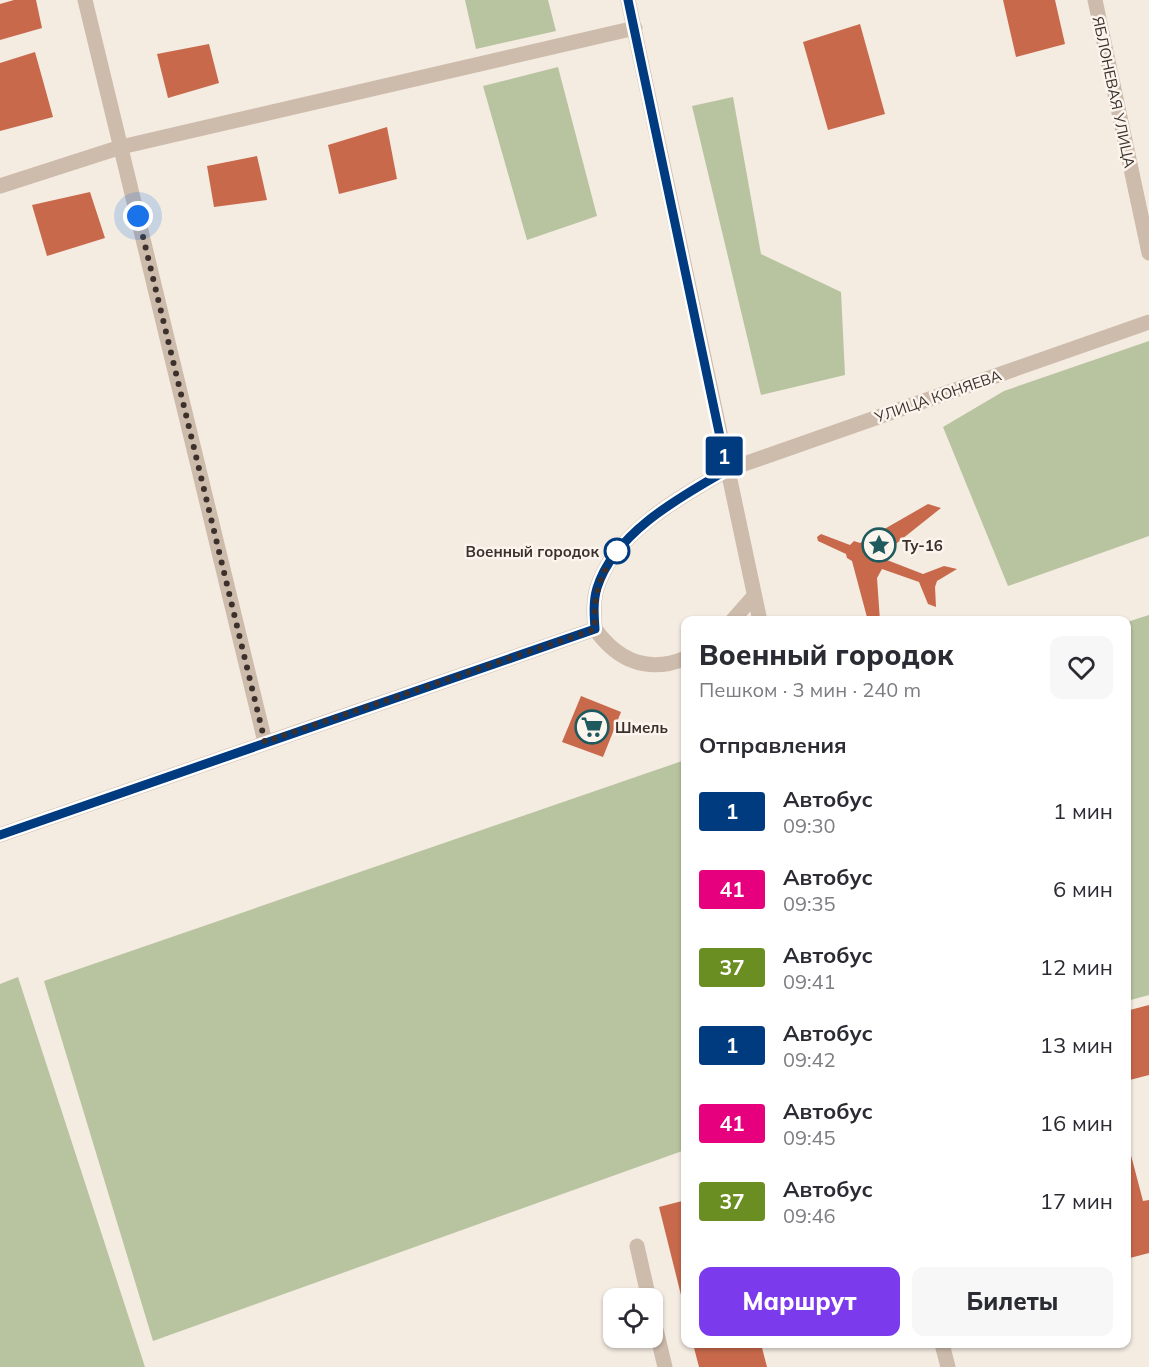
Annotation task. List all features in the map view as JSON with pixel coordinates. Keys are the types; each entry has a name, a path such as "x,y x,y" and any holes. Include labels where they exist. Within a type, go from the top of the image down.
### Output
{"street":[{"path":"85,0 265,742"},
{"path":"628,0 759,616"},
{"name":"ЯБЛОНЕВАЯ УЛИЦА","path":"1095,0 1149,254"},
{"path":"0,186 121,147 635,28"},
{"name":"УЛИЦА КОНЯЕВА","path":"595,629 594,608 597,589 605,568 619,548 645,524 684,495 727,470 1149,322"},
{"path":"736,616 754,596"},
{"path":"0,835 595,629 606,644 620,655 636,662 653,665 672,663 681,659"},
{"path":"637,1246 647,1288"},
{"path":"660,1348 665,1367"},
{"path":"943,1348 948,1367"}],"green space":[{"path":"465,0 548,0 556,31 476,49"},
{"path":"558,67 597,216 527,240 483,86"},
{"path":"733,97 761,254 841,292 845,375 761,395 692,106"},
{"path":"1149,341 1149,536 1008,586 943,427 1004,391"},
{"path":"1149,615 1149,995 1131,1000 1131,621"},
{"path":"681,761 681,1151 153,1341 44,981"},
{"path":"18,977 145,1367 0,1367 0,984"}],"building":[{"path":"14,0 36,0 42,28 0,40 0,4"},
{"path":"1003,0 1055,0 1065,44 1016,57"},
{"path":"860,24 885,114 828,130 803,42"},
{"path":"209,44 219,83 168,98 157,54"},
{"path":"35,52 53,117 0,131 0,63"},
{"path":"387,127 397,179 339,194 328,145"},
{"path":"257,156 267,200 214,207 207,166"},
{"path":"90,192 105,238 47,256 32,205"},
{"path":"928,504 941,508 887,551 887,560 923,574 944,566 957,569 937,581 936,607 928,604 919,582 882,569 877,578 880,616 867,616 852,561 847,558 846,554 818,541 817,537 821,534 850,545 854,541 860,543"},
{"name":"Шмель","path":"581,696 621,712 603,757 562,742"},
{"path":"1149,1005 1149,1075 1131,1080 1131,1010"},
{"path":"1131,1155 1143,1201 1149,1200 1149,1253 1131,1258"},
{"path":"681,1201 681,1295 659,1207"},
{"path":"694,1348 762,1348 767,1367 699,1367"}],"bus line":[{"name":"1","path":"0,835 595,629 594,608 597,589 605,568 619,548 645,524 684,495 727,470 628,0"}],"place":[{"name":"Ту-16","path":"879,545"},
{"name":"Военный городок","path":"617,551"},
{"name":"Шмель","path":"592,727"}],"route":[{"path":"138,216 265,742 595,629 594,608 597,589 605,568 619,548 617,551"}]}
